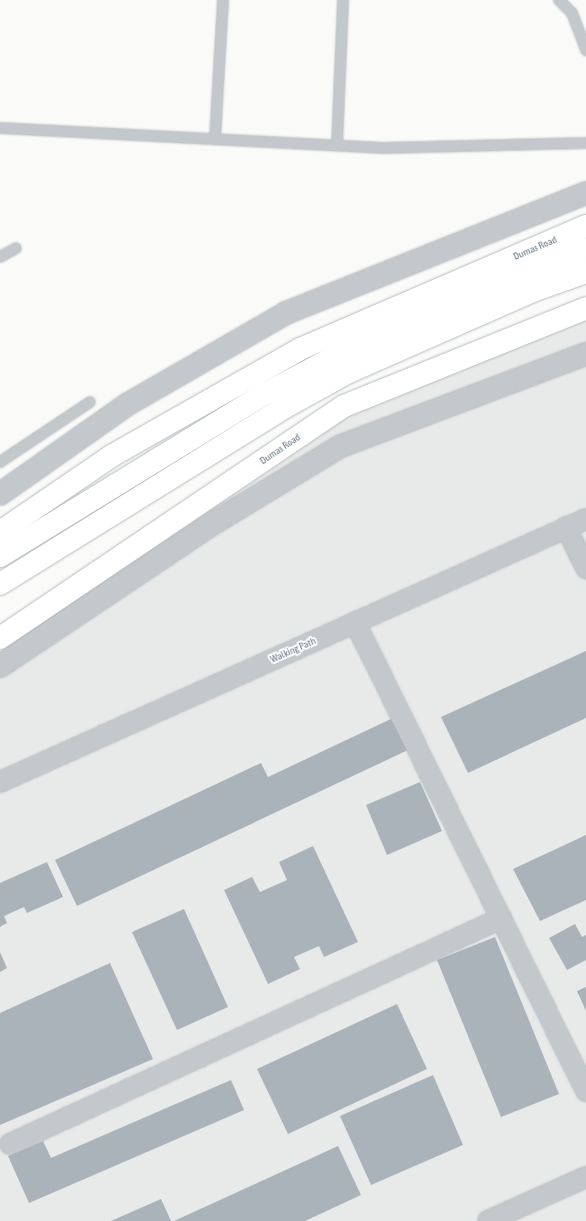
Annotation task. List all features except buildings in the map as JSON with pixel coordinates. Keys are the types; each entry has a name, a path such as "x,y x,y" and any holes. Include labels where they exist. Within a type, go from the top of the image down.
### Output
{"main road":[{"name":"Dumas Road","path":"0,532 114,455 300,349 586,226"},
{"path":"0,556 259,397 354,347 586,249"},
{"path":"0,584 278,412 348,372 533,291 586,272"},
{"name":"Dumas Road","path":"0,638 344,406 586,308"}],"street":[{"path":"0,494 128,404 286,313 586,193"},
{"path":"0,666 217,521 341,446 586,354"},
{"name":"Walking Path","path":"0,782 586,519"},
{"path":"566,527 586,568"},
{"path":"356,622 586,1091"},
{"path":"10,1144 502,918"},
{"path":"488,1221 586,1177"}],"lane":[{"path":"215,139 223,0"},
{"path":"337,146 343,0"},
{"path":"559,0 572,13 586,50"},
{"path":"0,128 383,148 586,143"},
{"path":"0,257 16,248"},
{"path":"0,462 90,402"}],"shaded area":[{"path":"586,320 586,1221 0,1221 0,652 88,575 347,414"}]}
